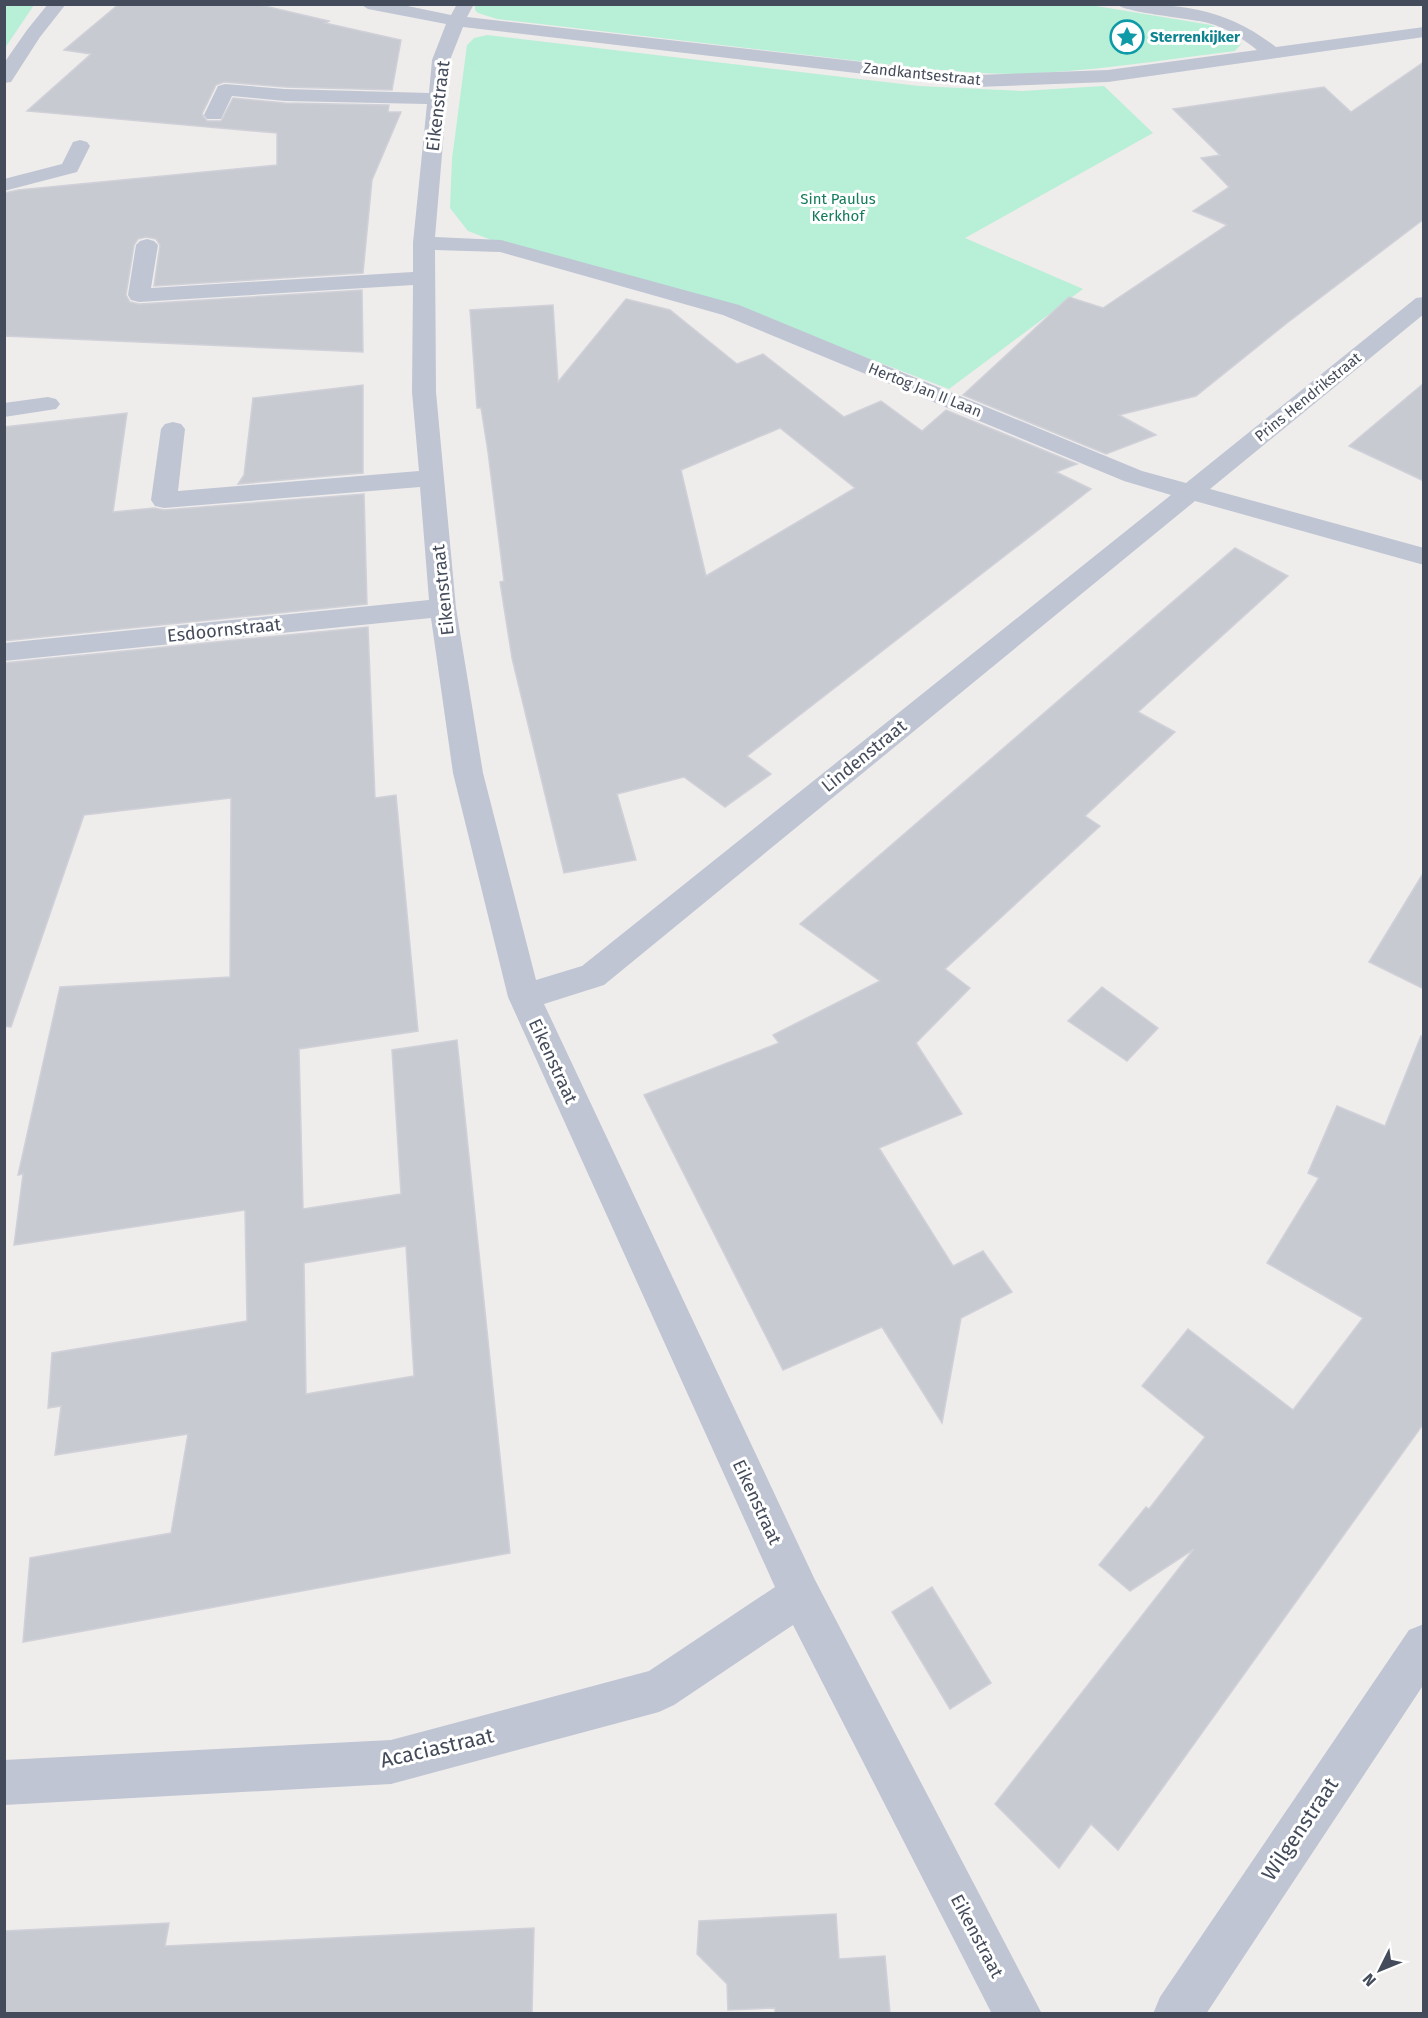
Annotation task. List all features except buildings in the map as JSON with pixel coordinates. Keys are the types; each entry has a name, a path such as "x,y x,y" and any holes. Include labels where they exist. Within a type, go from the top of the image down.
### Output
{"street":[{"path":"4,78 33,34 58,4"},
{"name":"Zandkantsestraat","path":"368,4 461,13 976,81 1108,76 1424,32"},
{"path":"1125,4 1214,19 1232,25 1247,33 1274,54"},
{"name":"Eikenstraat","path":"461,13 441,60 437,99 424,243 424,392 443,608 468,773 524,998 800,1595 1018,2013"},
{"path":"214,115 225,90 285,95 437,99"},
{"path":"4,184 17,183 70,168 80,146"},
{"name":"Hertog Jan II Laan","path":"424,243 501,246 731,310 1133,476 1424,557"},
{"path":"147,245 139,296 424,278"},
{"name":"Prins Hendrikstraat","path":"1192,491 1424,303"},
{"path":"4,410 48,404"},
{"path":"173,429 164,500 432,478"},
{"name":"Lindenstraat","path":"524,998 593,976 1192,491"},
{"name":"Esdoornstraat","path":"4,652 443,608"},
{"name":"Acaciastraat","path":"4,1783 391,1762 659,1690 800,1595"},
{"name":"Wilgenstraat","path":"1177,2013 1424,1645"}],"green space":[{"path":"475,4 1090,5 1211,25 1231,34 1241,44 1235,51 1098,68 1043,73 982,73 927,69 497,19 478,13 475,10"},
{"path":"4,5 34,5 5,48"},
{"name":"Sint Paulus Kerkhof","path":"487,35 919,86 1022,91 1104,86 1153,133 965,238 1083,289 949,389 726,304 507,246 468,231 450,208 452,159 467,45 474,38"}],"place":[{"name":"Sterrenkijker","path":"1127,37"}]}
